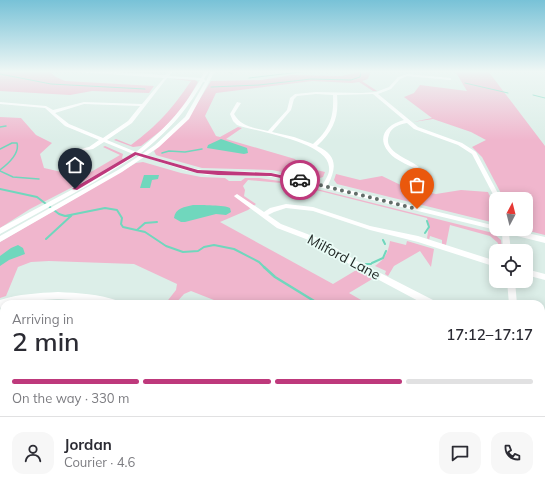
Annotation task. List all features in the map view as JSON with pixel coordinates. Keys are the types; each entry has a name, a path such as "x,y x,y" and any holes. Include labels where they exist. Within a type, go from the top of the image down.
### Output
{"street":[{"path":"78,152 89,149 130,122 153,94"},
{"path":"0,239 39,216 64,198 135,153 158,136 176,119 193,94"},
{"path":"0,231 32,212 64,198 144,156 169,136 184,121 200,94"},
{"path":"269,133 289,110 292,96 309,94"},
{"path":"314,146 322,138 335,118 335,94"},
{"path":"375,94 407,121 423,132 460,144 474,153 494,192"},
{"path":"0,103 41,106 47,108 66,125 135,153 197,172 277,175 489,226"},
{"path":"52,112 84,103 144,105"},
{"path":"240,103 232,113 236,121 245,126 314,146 324,151 331,161 332,171 325,186"},
{"path":"407,121 390,128 385,135 385,141 396,156 416,167"},
{"name":"Milford Lane","path":"237,196 286,230 321,242 352,262 424,300"},
{"path":"263,215 272,210 286,206 313,209 370,228 418,239 489,262"},
{"path":"530,236 545,240"},
{"path":"533,274 545,277"},
{"path":"512,288 513,300"},
{"path":"15,300 22,298 74,296 101,300"}],"shaded area":[{"path":"181,94 191,94 184,106 163,129 141,146 133,147 114,140 116,139 131,145 164,116"},
{"path":"203,94 215,94 205,116 216,136 220,137 238,127 242,128 226,139 295,159 300,166 325,172 323,177 317,179 272,170 202,168 156,155 154,151 187,120"},
{"path":"411,94 506,94 545,146 545,235 533,232 533,192 500,192 482,157 472,147 486,140 471,132 433,119 413,122 432,118 404,97"},
{"path":"0,117 21,118 36,135 52,143 40,154 44,168 79,176 91,172 120,155 103,147 105,146 123,154 123,159 94,176 30,209 0,228"},
{"path":"221,139 247,148 248,153 244,154 207,148 208,145"},
{"path":"143,162 181,173 201,177 225,178 229,181 241,181 245,178 259,178 293,183 489,232 489,236 450,225 446,245 442,244 442,240 430,236 429,240 427,238 429,226 427,218 292,184 248,180 243,186 245,190 244,196 256,204 248,210 220,222 333,284 358,269 374,278 349,293 361,300 214,300 191,291 184,294 179,300 168,300 176,290 177,284 134,264 49,261 31,262 18,267 6,296 0,298 0,242 136,163"},
{"path":"336,174 360,180 382,176 407,188 436,194 461,190 488,192 489,222 337,184 334,180"},
{"path":"144,175 159,175 158,179 152,180 150,188 140,188"},
{"path":"193,205 227,207 230,208 231,212 226,215 216,214 185,222 181,222 174,218 178,210"},
{"path":"490,236 496,236 501,240 501,244"},
{"path":"390,241 406,245 407,241 434,249 431,267 420,251 394,266 388,276 385,274 386,271 375,266 386,255"},
{"path":"18,245 23,248 25,254 9,260 0,266 0,256"}],"waterway":[{"path":"533,95 545,98"},
{"path":"0,127 6,126"},
{"path":"0,149 12,143 17,143 17,151 15,155 10,162 0,170"},
{"path":"162,153 169,151 185,152 202,149"},
{"path":"0,171 13,177 39,179"},
{"path":"0,189 37,197 59,214 65,216 105,208 117,210 122,218 121,224 123,227 145,232 166,246 183,252 198,251 204,247 214,245 234,249 259,262 264,267"},
{"path":"46,239 72,215"},
{"path":"425,233 429,227 427,221"},
{"path":"137,230 145,223 157,222"},
{"path":"383,240 385,244"},
{"path":"372,263 383,258 386,251"},
{"path":"366,264 371,264"},
{"path":"264,267 275,277 312,300"}],"way so far":[{"path":"300,180 417,209"}],"route":[{"path":"75,189 111,169 135,153 197,172 218,174 271,174 300,180"}]}
